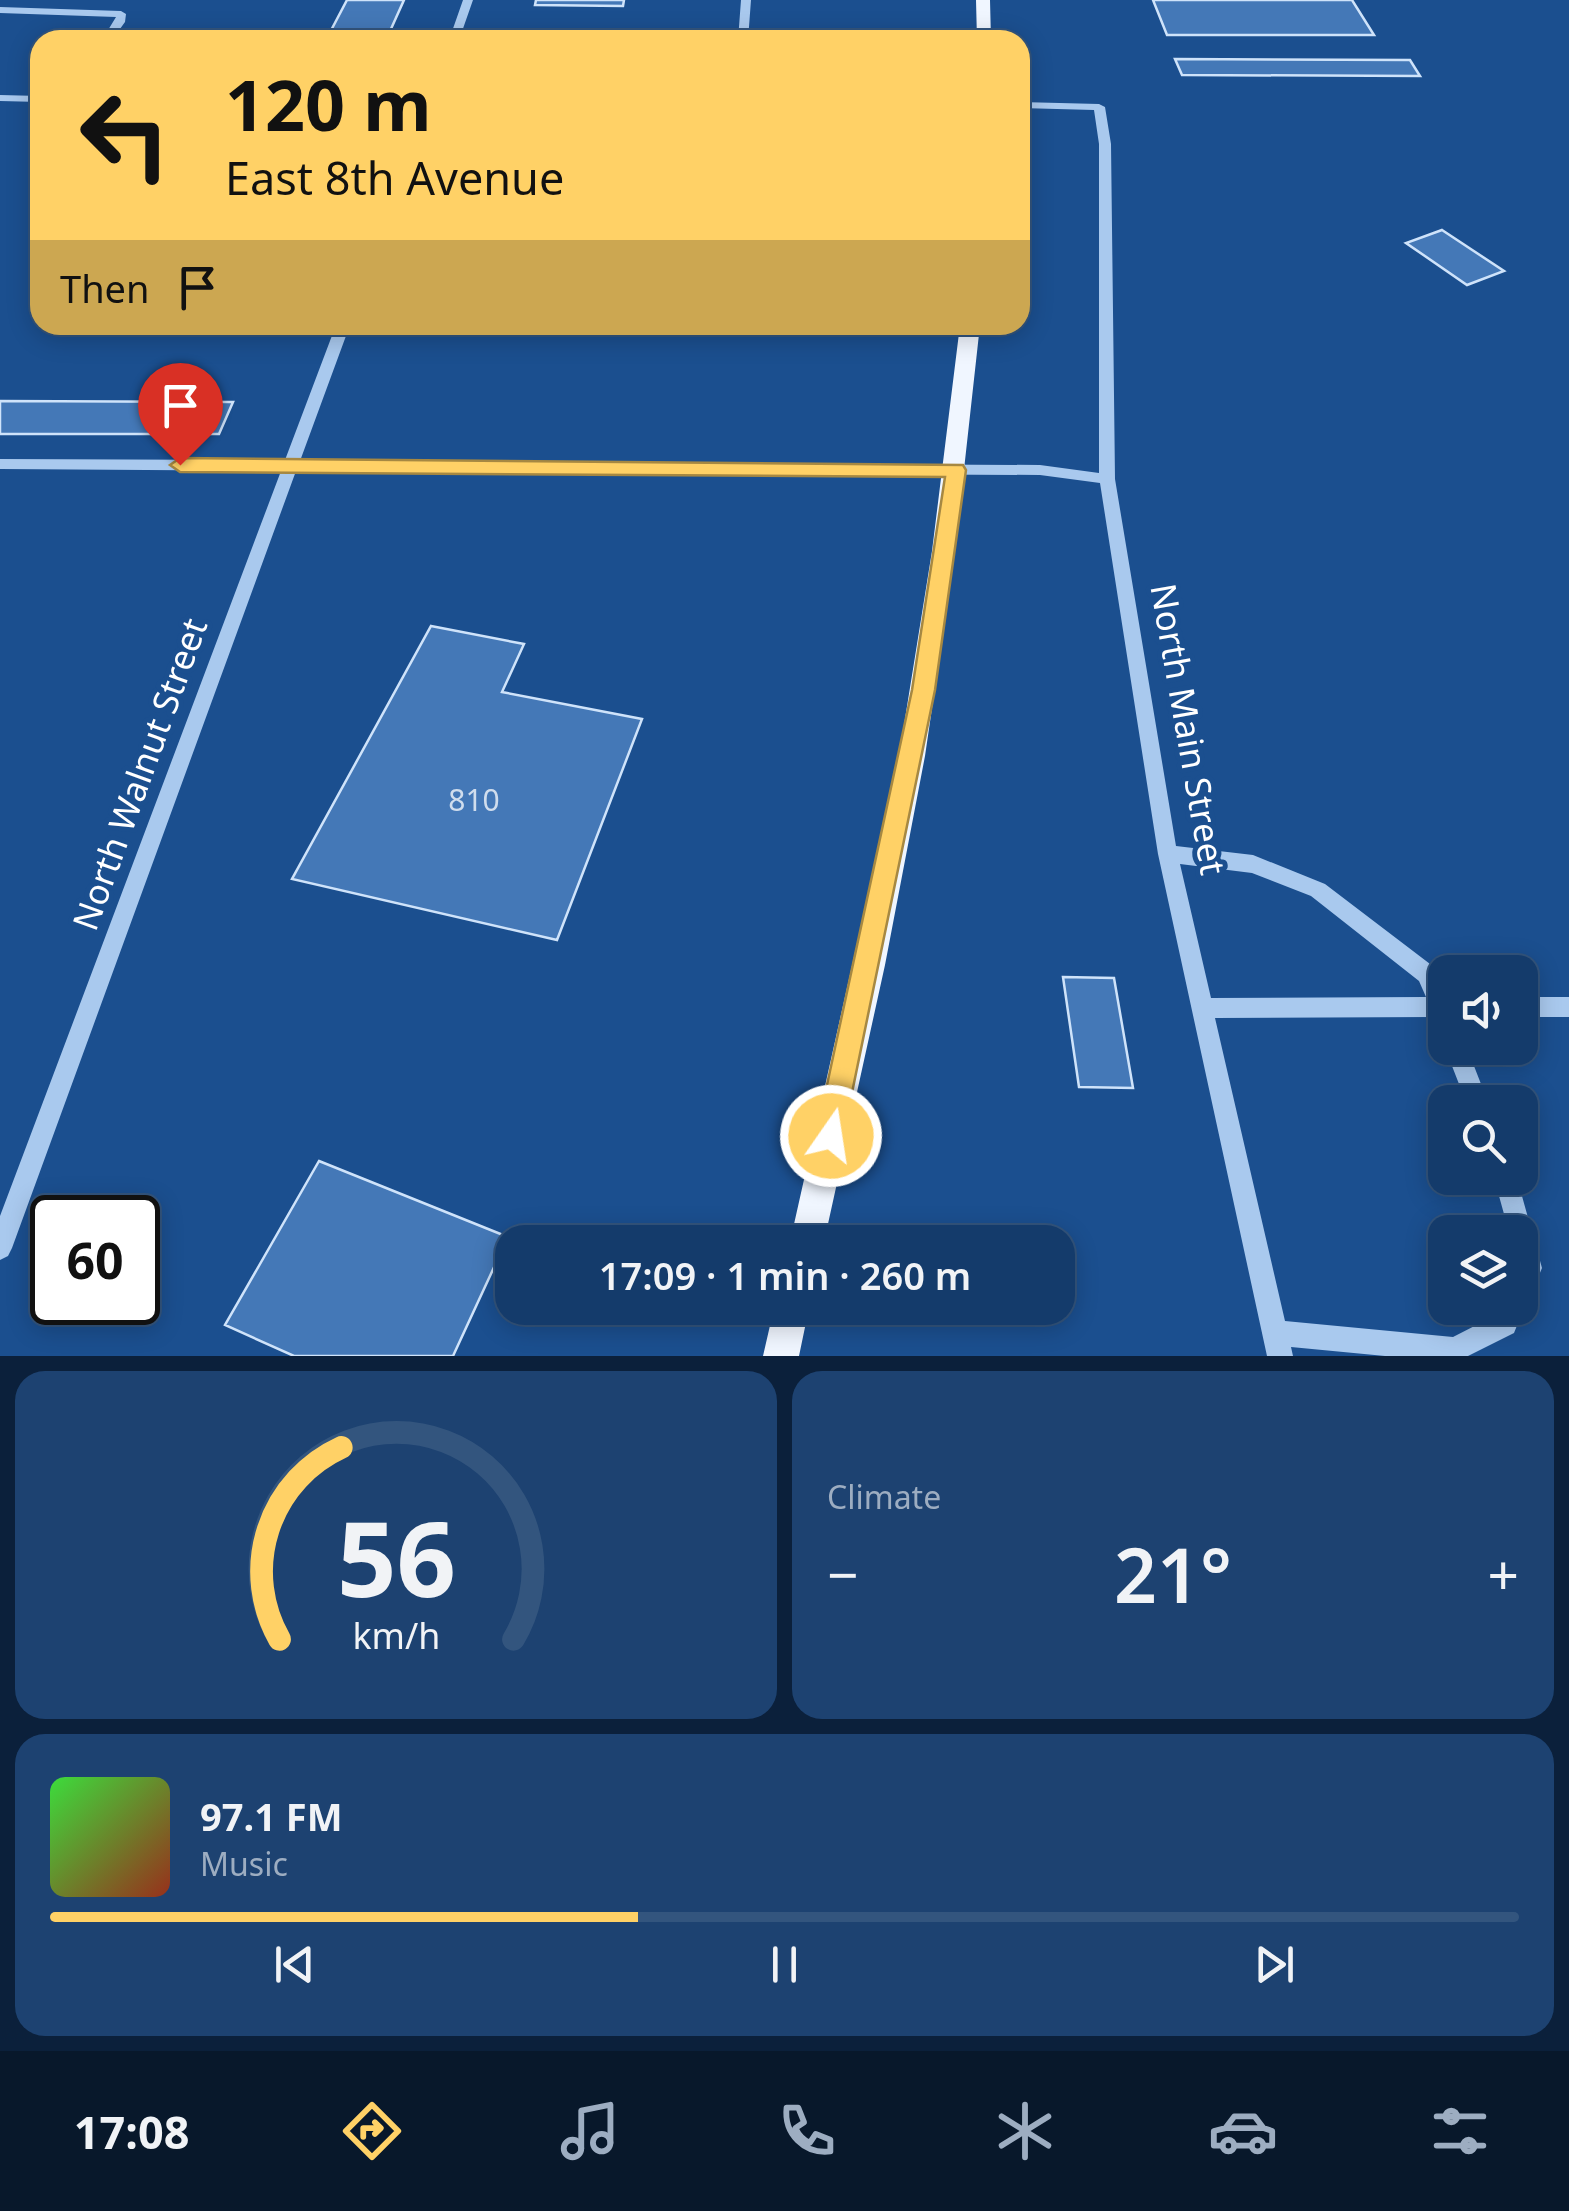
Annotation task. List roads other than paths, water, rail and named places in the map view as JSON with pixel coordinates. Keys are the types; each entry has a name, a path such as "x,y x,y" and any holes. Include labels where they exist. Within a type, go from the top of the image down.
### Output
{"main road":[{"path":"983,0 984,30"},
{"path":"811,1225 920,708 956,470 969,335"},
{"path":"781,1356 788,1325"}],"street":[{"path":"458,30 468,0"},
{"path":"744,30 746,0"},
{"path":"0,10 108,11 120,14 114,30"},
{"path":"0,98 30,98"},
{"name":"North Main Street","path":"1030,106 1099,107 1105,144 1107,478 1168,854 1277,1345"},
{"name":"North Walnut Street","path":"0,1248 339,335"},
{"path":"0,464 1040,470 1107,478"},
{"path":"1168,854 1253,864 1318,890 1428,974"},
{"path":"1538,1007 1569,1007"},
{"path":"1202,1008 1428,1011"},
{"path":"1277,1345 1454,1350 1503,1325"}]}
